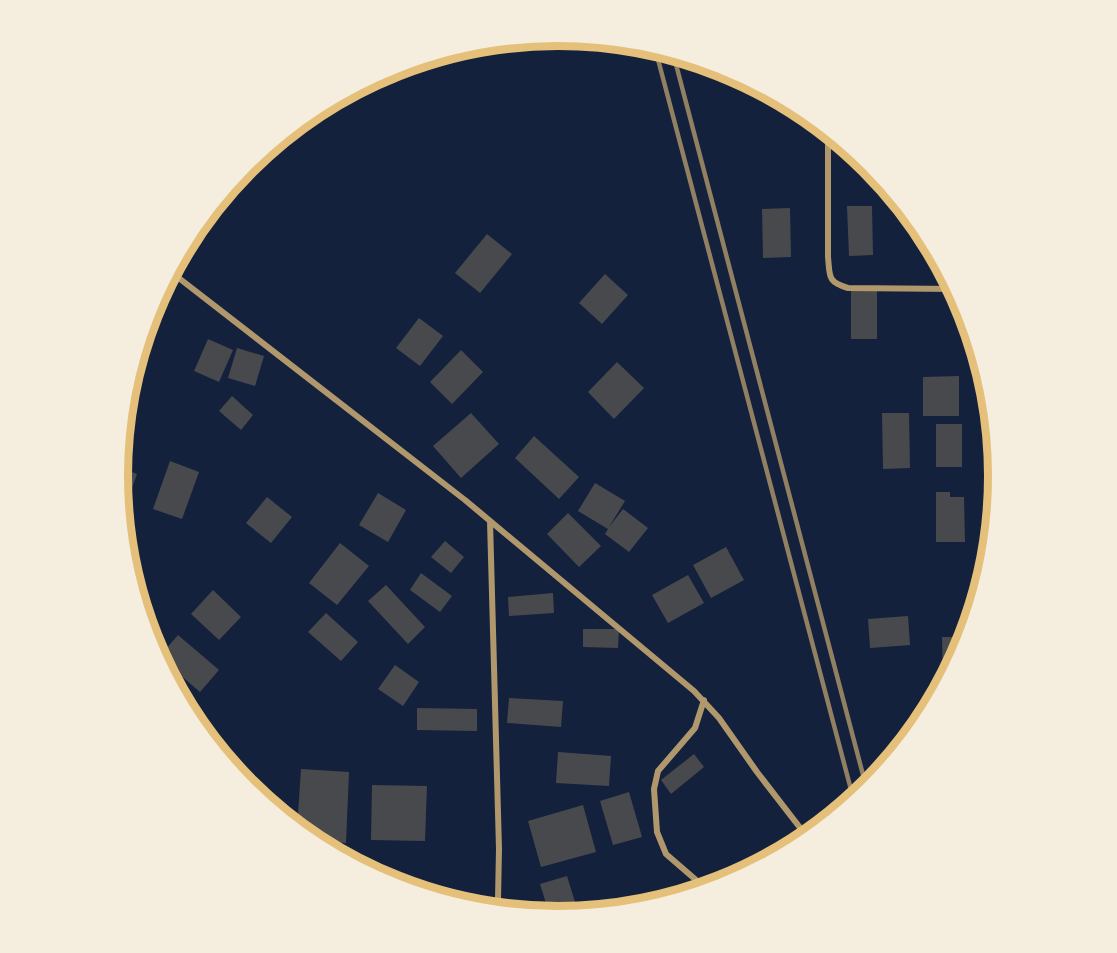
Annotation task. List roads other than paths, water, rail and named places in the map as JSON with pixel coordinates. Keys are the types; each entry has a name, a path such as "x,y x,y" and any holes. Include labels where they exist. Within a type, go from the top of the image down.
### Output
{"street":[{"path":"828,142 830,277 837,285 848,288 945,289"},
{"path":"178,277 490,521 704,700 802,830"},
{"path":"490,521 499,849 497,902"},
{"path":"700,883 666,854 657,832 654,789 658,771 695,728 704,700"}],"railway":[{"path":"658,58 851,791"},
{"path":"676,63 864,780"}]}
